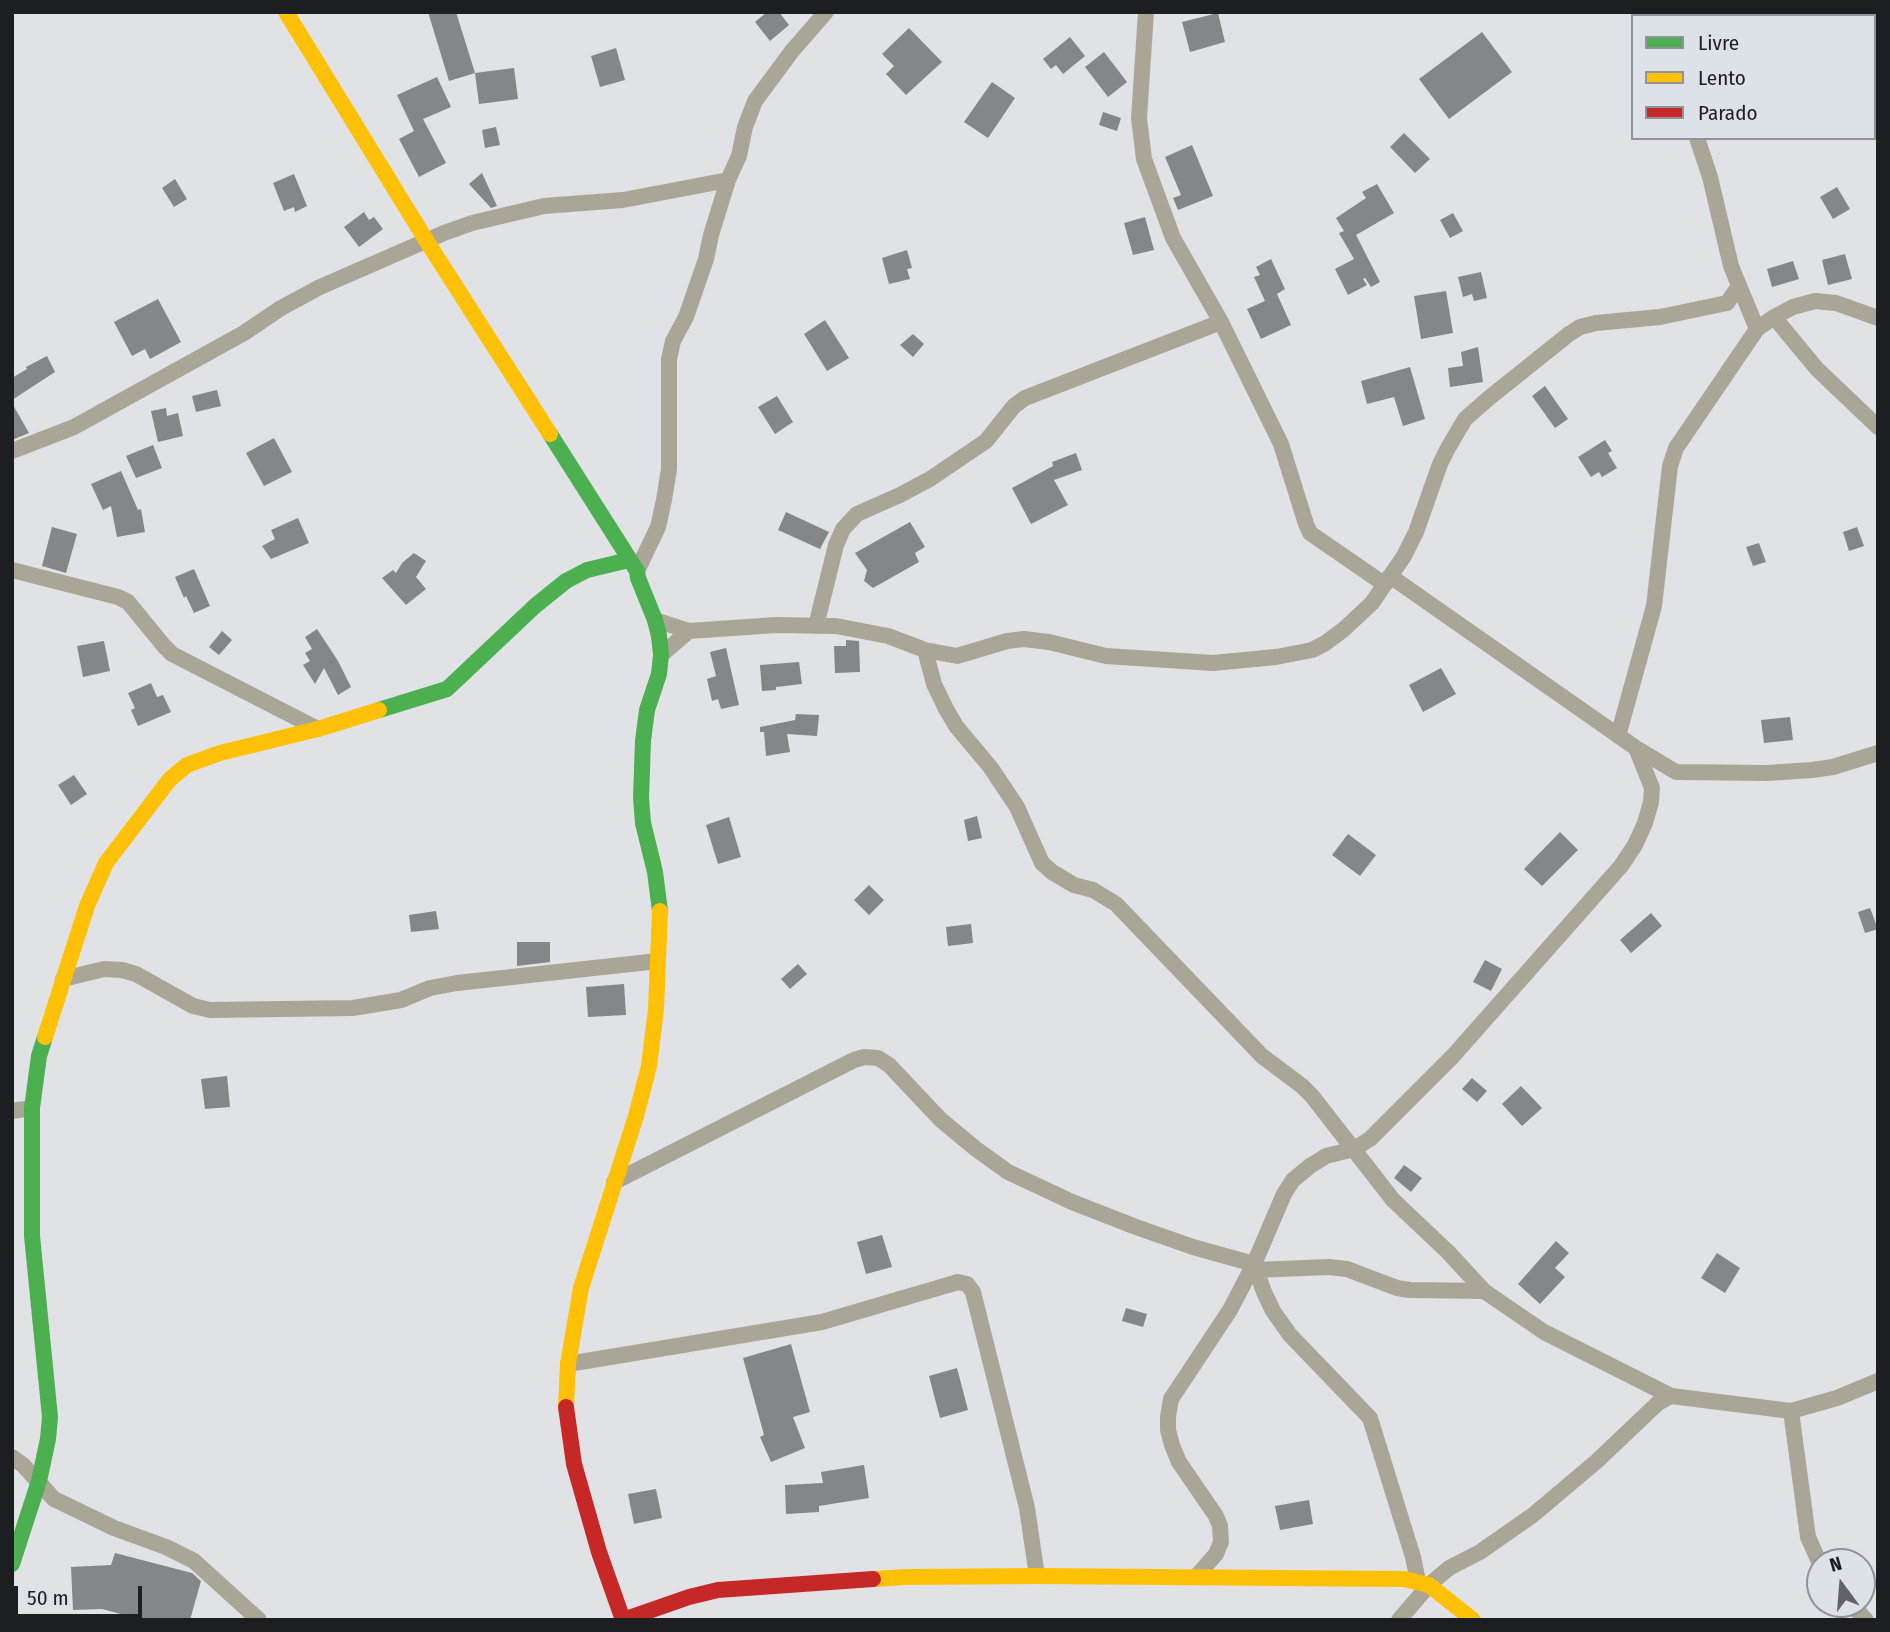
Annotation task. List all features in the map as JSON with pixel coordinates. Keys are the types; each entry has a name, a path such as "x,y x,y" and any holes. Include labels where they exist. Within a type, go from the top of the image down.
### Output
{"street":[{"path":"286,12 426,240 633,566 655,620 661,655 659,674 647,709 641,798 643,823 656,872 660,908 656,1009 649,1066 636,1116 581,1288 568,1364 566,1411 574,1464 622,1620 718,1590 906,1577 1037,1576 1390,1578 1423,1583 1474,1620"},
{"path":"633,566 658,527 664,500 669,469 669,359 702,271 710,235 739,156 745,127 755,101 792,51 826,12"},
{"path":"1146,12 1139,118 1143,159 1173,238 1221,323 1281,443 1310,533 1384,584"},
{"path":"1698,140 1710,177 1731,266 1757,330"},
{"path":"12,451 74,427 244,333 281,308 320,287 426,240 472,223 523,210 623,200 728,180"},
{"path":"1727,303 1731,266"},
{"path":"655,620 689,631 776,625 836,626 888,636 925,650 957,656 1007,641 1024,639 1049,642 1106,656 1213,663 1276,657 1312,650 1343,630 1372,603 1404,556 1416,532 1448,448 1465,419 1489,398 1580,327 1660,317 1727,303 1739,286"},
{"path":"1618,736 1654,606 1670,466 1676,448 1757,330 1774,317 1793,307 1815,301 1836,303 1878,318"},
{"path":"1774,317 1825,377 1878,427"},
{"path":"816,626 836,545 844,529 858,514 930,479 986,441 1014,406 1026,398 1221,323"},
{"path":"12,1564 39,1481 50,1417 32,1236 32,1108 40,1056 63,979 86,906 106,863 170,779 187,765 220,753 318,729 447,689 535,606 566,581 587,570 633,566"},
{"path":"12,570 118,597 128,602 172,654 318,729"},
{"path":"1384,584 1390,576 1618,736 1676,772 1767,774 1812,770 1833,767 1878,753"},
{"path":"1372,603 1409,589"},
{"path":"661,655 689,631"},
{"path":"925,650 934,684 946,709 1017,807 1042,863 1052,872 1074,884 1093,890 1116,904 1262,1056 1312,1096 1394,1200 1484,1291 1544,1332 1671,1396 1791,1411 1837,1398 1878,1381"},
{"path":"1196,1577 1216,1555 1221,1542 1220,1526 1179,1462 1172,1445 1167,1417 1171,1399 1255,1267 1283,1194 1293,1180 1326,1156 1353,1149 1370,1139 1453,1056 1621,866 1645,823 1652,788 1636,748"},
{"path":"1652,788 1676,772"},
{"path":"63,979 104,969 122,970 136,974 193,1006 210,1010 353,1008 401,1000 430,988 457,983 658,961"},
{"path":"614,1182 854,1060 864,1057 878,1058 889,1065 941,1119 1008,1172 1072,1202 1136,1227 1255,1267 1329,1267 1347,1269 1397,1288 1484,1291"},
{"path":"12,1111 32,1108"},
{"path":"1255,1267 1273,1311 1290,1335 1370,1418 1423,1583"},
{"path":"568,1364 822,1322 958,1282 967,1284 973,1292 1024,1497 1037,1576"},
{"path":"1399,1620 1423,1583 1480,1552 1533,1515 1597,1461 1658,1403 1671,1396"},
{"path":"1791,1411 1808,1538 1813,1548"},
{"path":"12,1457 23,1465 54,1499 114,1528 166,1547 194,1561 259,1620"},
{"path":"1216,1555 1228,1577"}],"building":[{"path":"428,12 456,12 475,73 449,81"},
{"path":"767,12 779,12 789,25 770,41 755,22"},
{"path":"1218,13 1225,42 1190,52 1182,22"},
{"path":"909,28 942,62 906,95 886,74 894,66 882,54"},
{"path":"1482,32 1512,72 1449,119 1419,79"},
{"path":"1070,37 1085,56 1063,74 1056,65 1051,69 1043,59"},
{"path":"616,48 625,80 600,87 591,56"},
{"path":"1104,52 1127,82 1108,97 1085,67"},
{"path":"514,68 518,99 479,104 475,73"},
{"path":"437,77 451,107 423,119 446,163 419,177 399,139 414,131 397,95"},
{"path":"992,82 1015,98 988,138 964,122"},
{"path":"1103,112 1121,118 1117,131 1099,125"},
{"path":"496,127 500,145 485,148 482,130"},
{"path":"1404,133 1430,159 1415,173 1390,147"},
{"path":"1192,145 1213,196 1178,210 1173,198 1181,195 1165,157"},
{"path":"482,173 497,206 491,208 469,184"},
{"path":"294,174 307,206 295,212 294,207 284,211 273,183"},
{"path":"175,179 187,199 174,207 162,188"},
{"path":"1377,184 1394,213 1356,235 1380,282 1371,287 1365,278 1363,279 1367,285 1348,295 1335,269 1354,259 1339,233 1344,231 1336,218 1366,198 1362,192"},
{"path":"1837,187 1850,209 1833,219 1820,197"},
{"path":"364,212 369,220 374,217 383,229 359,247 344,227"},
{"path":"1453,213 1463,231 1450,238 1440,220"},
{"path":"1145,217 1154,250 1133,255 1124,223"},
{"path":"907,250 912,268 907,269 910,279 889,284 882,258"},
{"path":"1845,254 1852,279 1828,285 1822,260"},
{"path":"1271,259 1285,289 1277,294 1291,325 1261,339 1247,309 1265,301 1254,277 1260,275 1256,267"},
{"path":"1793,261 1799,279 1772,287 1767,269"},
{"path":"1481,272 1487,298 1474,301 1472,294 1463,297 1458,277"},
{"path":"1446,291 1453,333 1421,339 1414,296"},
{"path":"158,299 181,342 150,359 145,349 132,356 114,322"},
{"path":"825,320 849,358 827,371 804,334"},
{"path":"913,334 924,344 913,357 900,345"},
{"path":"1478,347 1483,382 1450,387 1448,368 1463,366 1461,352"},
{"path":"47,356 55,372 12,400 12,378"},
{"path":"1410,367 1425,419 1403,426 1394,397 1367,404 1361,381"},
{"path":"1545,386 1568,419 1555,428 1532,396"},
{"path":"217,390 221,406 196,412 192,396"},
{"path":"777,396 793,422 775,434 758,407"},
{"path":"12,403 29,433 12,440"},
{"path":"166,408 167,416 178,413 183,436 158,442 151,411"},
{"path":"274,438 292,472 264,486 246,453"},
{"path":"1605,440 1612,451 1608,453 1617,468 1602,477 1599,472 1591,477 1578,457"},
{"path":"153,445 162,468 136,478 126,456"},
{"path":"1076,453 1082,470 1054,480 1068,505 1031,524 1012,488 1053,466 1052,462"},
{"path":"121,471 138,510 141,509 145,532 117,537 111,506 103,510 91,484"},
{"path":"786,512 829,532 820,549 778,530"},
{"path":"298,518 309,543 271,559 262,546 275,539 271,530"},
{"path":"910,522 925,547 915,553 919,562 873,588 864,581 867,570 855,553"},
{"path":"52,527 77,534 66,573 42,566"},
{"path":"1857,527 1864,546 1849,551 1843,532"},
{"path":"1759,543 1766,562 1753,566 1746,547"},
{"path":"414,553 426,561 416,577 426,589 406,605 382,578 393,570 396,573 402,563"},
{"path":"194,569 210,606 194,613 175,577"},
{"path":"317,629 351,687 338,695 324,668 315,684 303,665 310,661 305,653 312,649 305,637"},
{"path":"222,631 232,640 219,655 209,647"},
{"path":"846,640 859,641 860,672 835,673 834,646 846,646"},
{"path":"104,641 110,671 83,677 77,646"},
{"path":"726,648 739,705 721,709 718,699 712,701 707,679 716,676 710,652"},
{"path":"799,662 802,684 762,691 760,665"},
{"path":"1441,668 1456,694 1423,712 1409,685"},
{"path":"151,683 157,697 163,695 171,712 138,726 131,710 135,708 128,693"},
{"path":"796,714 819,715 817,736 787,734 790,752 766,756 764,732 760,732 760,727 795,720"},
{"path":"1790,717 1793,740 1764,743 1761,720"},
{"path":"74,775 87,794 71,805 58,785"},
{"path":"977,816 982,838 968,841 964,820"},
{"path":"729,817 741,857 718,864 706,825"},
{"path":"1560,832 1578,850 1542,886 1524,869"},
{"path":"1348,834 1376,855 1360,876 1332,855"},
{"path":"869,885 884,900 869,915 854,900"},
{"path":"1870,908 1878,929 1865,933 1858,912"},
{"path":"436,911 439,929 411,932 409,915"},
{"path":"1651,913 1662,926 1631,953 1620,940"},
{"path":"971,924 973,943 948,946 946,927"},
{"path":"517,942 550,942 550,962 517,966"},
{"path":"1485,960 1502,969 1491,991 1473,982"},
{"path":"798,964 807,974 790,989 781,979"},
{"path":"624,984 626,1015 588,1017 586,987"},
{"path":"227,1076 230,1107 205,1109 201,1079"},
{"path":"1472,1078 1487,1091 1477,1102 1462,1089"},
{"path":"1521,1086 1542,1108 1522,1126 1502,1104"},
{"path":"1404,1165 1422,1178 1411,1192 1394,1178"},
{"path":"882,1235 892,1267 866,1274 857,1242"},
{"path":"1556,1241 1569,1253 1555,1268 1565,1277 1540,1304 1518,1284"},
{"path":"1717,1253 1740,1268 1725,1293 1701,1278"},
{"path":"1126,1308 1147,1314 1143,1327 1122,1321"},
{"path":"791,1344 810,1412 793,1417 805,1448 771,1462 760,1437 764,1435 743,1358"},
{"path":"957,1368 968,1410 940,1418 929,1376"},
{"path":"864,1465 869,1498 819,1506 819,1512 786,1514 785,1485 823,1483 821,1472"},
{"path":"656,1489 662,1518 634,1524 628,1494"},
{"path":"1309,1500 1313,1524 1280,1530 1275,1506"},
{"path":"115,1553 192,1573 201,1581 190,1620 143,1620 102,1609 73,1610 71,1567 111,1565"}],"traffic: fast":[{"path":"550,434 637,571 659,636 659,674 647,710 643,741 641,798 643,823 655,872 660,911"},
{"path":"379,710 447,689 535,606 566,581 587,570 629,560"},
{"path":"12,1564 39,1481 50,1417 32,1236 32,1108 39,1056 45,1037"}],"traffic: slow":[{"path":"286,12 426,240 550,434"},
{"path":"45,1037 87,906 106,863 170,779 187,765 220,753 318,729 379,710"},
{"path":"566,1407 568,1364 581,1288 636,1116 649,1066 656,1009 660,911"},
{"path":"873,1579 1037,1576 1404,1579 1429,1585 1473,1620"}],"traffic: jam":[{"path":"566,1407 574,1464 599,1552 623,1620 718,1590 873,1579"}]}
